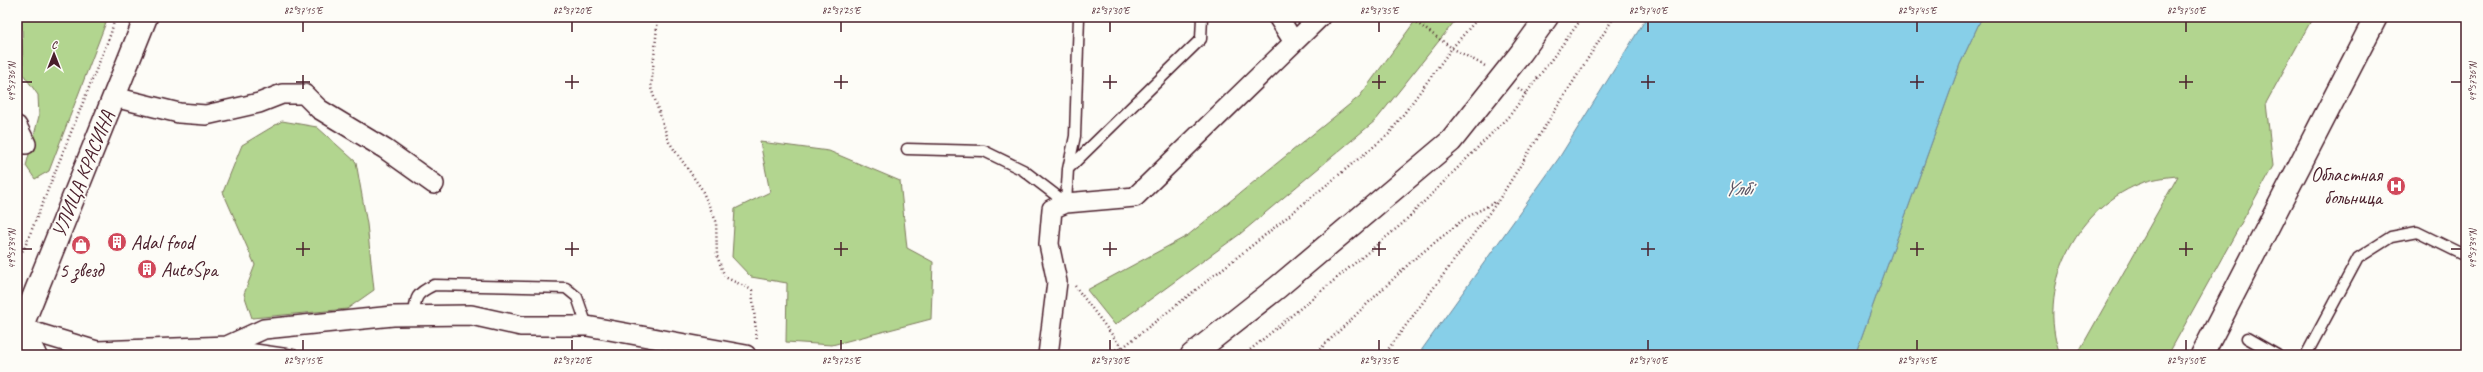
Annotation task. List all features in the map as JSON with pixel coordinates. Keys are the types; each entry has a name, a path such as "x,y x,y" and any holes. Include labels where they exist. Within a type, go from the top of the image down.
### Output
{"street":[{"name":"УЛИЦА КРАСИНА","path":"19,328 146,17"},
{"path":"1278,17 1294,42"},
{"path":"1048,355 1057,282 1049,244 1052,209 1066,203 1135,197 1320,17"},
{"path":"1192,355 1278,287 1451,141 1547,17"},
{"path":"2202,355 2376,17"},
{"path":"114,96 179,113 206,115 259,103 282,94 304,94 319,109 385,149 434,184"},
{"path":"17,126 26,144"},
{"path":"19,328 97,351 227,346 264,329 415,316 472,314 521,326 588,326 752,351"},
{"path":"19,328 35,355"}],"lane":[{"path":"1066,203 1068,169 1075,136 1079,17"},
{"path":"1068,169 1201,40 1202,17"},
{"path":"907,149 984,151 1023,170 1066,203"},
{"path":"2306,355 2358,258 2391,237 2417,232 2466,256"},
{"path":"415,316 414,302 422,290 434,285 566,288 577,296 588,326"},
{"path":"2247,338 2277,355"},
{"path":"227,346 293,355"}],"path":[{"path":"17,258 24,249 111,34 115,17"},
{"path":"658,17 651,88 669,142 701,188 716,221 717,256 725,277 752,290 752,351"},
{"path":"1113,355 1259,240 1389,134 1452,48 1479,17"},
{"path":"1244,355 1402,224 1510,115 1583,17"},
{"path":"1384,355 1498,201 1614,17"},
{"path":"1410,18 1452,48 1502,77 1526,94"},
{"path":"1314,355 1413,260 1464,219 1498,201"},
{"path":"1072,281 1122,348"},
{"path":"1088,355 1122,348"}],"green space":[{"path":"17,17 108,17 49,171 35,179 26,166 39,116 38,95 23,74 22,21 17,20"},
{"path":"1418,17 1458,17 1376,120 1240,234 1115,325 1087,290 1187,236 1360,96"},
{"path":"1982,17 2313,17 2266,103 2273,166 2168,355 2077,355 2178,176 2158,178 2144,182 2116,196 2096,212 2080,232 2066,254 2058,279 2053,304 2054,330 2060,355 1855,355 1960,64"},
{"path":"17,23 20,23 17,74"},
{"path":"282,121 317,127 356,162 367,224 374,290 347,309 252,318 244,294 255,265 223,192 242,145"},
{"path":"760,142 829,151 900,181 907,248 933,262 931,319 832,345 786,342 787,283 751,277 732,257 735,209 770,192"}],"water":[{"name":"Үлбі","path":"1647,17 1982,17 1960,64 1855,355 1418,355 1559,158"}],"place":[{"name":"Областная больница","path":"2396,186"},
{"name":"Adal food","path":"117,242"},
{"name":"5 звезд","path":"81,245"},
{"name":"AutoSpa","path":"147,269"}]}
